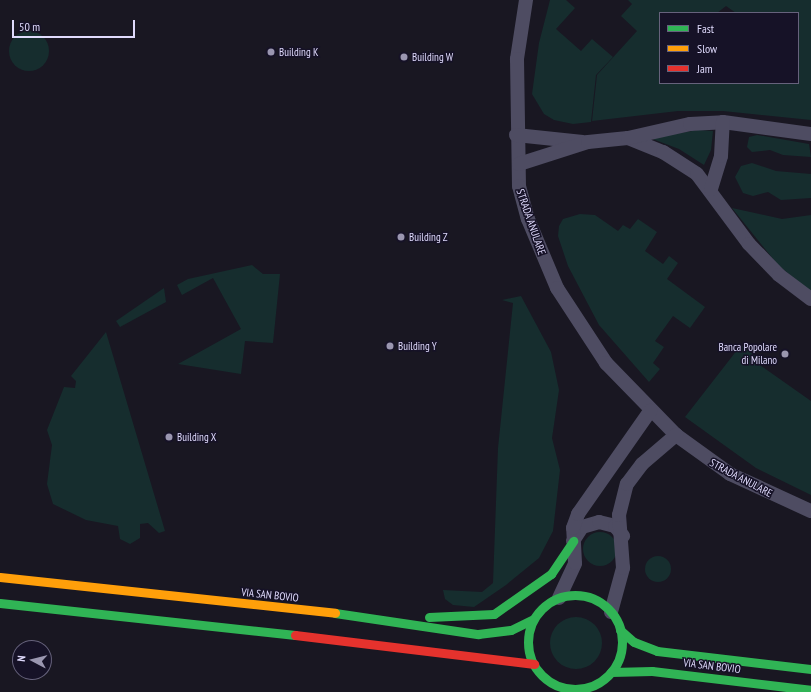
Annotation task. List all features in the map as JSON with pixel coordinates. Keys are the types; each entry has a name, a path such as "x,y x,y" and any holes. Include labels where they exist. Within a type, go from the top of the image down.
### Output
{"main road":[{"path":"327,612 404,617 487,616 540,584 558,566 573,541"},
{"name":"VIA SAN BOVIO","path":"0,577 327,612 478,634 512,630 534,619"},
{"path":"584,596 599,602 611,612 620,630 621,652 611,672 594,685 569,689 548,680 534,664 528,642 534,619 547,605 559,598 584,596"},
{"path":"0,603 504,658 534,664"},
{"name":"VIA SAN BOVIO","path":"620,630 639,644 657,651 811,669"},
{"name":"VIA SAN BOVIO","path":"611,672 652,671 811,690"}],"street":[{"name":"STRADA ANULARE","path":"526,0 517,59 516,135 519,164 519,186 528,219 557,288 606,363 650,411 676,435 730,474 811,511"},
{"path":"516,135 588,142 628,138 690,124 723,122 811,134"},
{"path":"711,189 721,156 723,122"},
{"path":"628,138 663,152 697,174 711,189 748,244 779,275 811,298"},
{"path":"519,164 588,142"},
{"path":"559,598 574,570 577,556 573,541 573,528 578,514 650,411"},
{"path":"611,612 623,568 623,536 619,516 627,484 642,464 676,435"},
{"path":"573,541 582,527 599,522 615,526 623,536"}],"green space":[{"path":"550,0 566,0 575,8 556,29 581,51 592,39 613,57 596,75 591,122 573,124 554,120 544,114 532,94 539,43"},
{"path":"628,0 811,0 811,120 723,111 678,111 592,121 597,75 637,31 621,16 632,4"},
{"path":"33,31 40,34 46,40 49,51 48,59 40,68 33,71 25,71 18,68 10,59 9,47 12,40 21,32"},
{"path":"698,130 713,131 711,150 704,165 679,149 650,138"},
{"path":"757,135 809,144 811,157 783,155 770,150 752,152 747,147 749,137"},
{"path":"752,163 776,171 811,174 811,198 781,200 768,192 753,196 743,193 735,177 741,166"},
{"path":"732,208 782,219 811,215 811,292 778,265"},
{"path":"580,214 595,215 618,231 623,225 630,229 638,219 657,232 645,251 663,264 669,256 678,263 667,279 705,307 690,328 673,316 655,341 664,347 653,363 660,369 649,382 599,325 568,266 558,236 559,226 563,219"},
{"path":"252,265 263,274 280,274 273,343 245,341 241,374 178,364 241,329 213,278 182,295 177,285 188,279"},
{"path":"164,288 166,302 120,327 116,321"},
{"path":"521,296 551,352 559,390 552,438 560,470 553,531 539,558 506,585 474,607 453,605 445,599 443,590 482,592 493,583 498,448 513,303 502,300"},
{"path":"106,332 165,531 159,533 148,523 140,524 140,538 130,544 120,539 118,526 86,520 53,504 47,484 52,445 47,430 64,387 75,388 76,381 71,376"},
{"path":"741,345 759,359 757,363 811,401 811,495 756,468 685,417"},
{"path":"600,532 606,533 612,537 616,543 616,555 612,561 606,565 600,566 594,565 588,561 584,555 583,549 584,543 588,537 594,533"},
{"path":"658,556 667,560 671,569 667,578 658,582 649,578 645,569 649,560"},
{"path":"576,617 586,619 594,625 600,633 602,643 600,653 594,661 586,667 576,669 566,667 558,661 552,653 550,643 552,633 558,625 566,619"}],"traffic: fast":[{"path":"429,617 494,614 551,574 573,541"},
{"path":"575,595 593,599 608,609 618,624 622,642 618,660 608,675 593,685 575,689 557,685 542,675 532,660 528,642 532,624 542,609 557,599 575,595"},
{"path":"0,603 295,635"},
{"path":"335,613 478,634 511,630 534,619"},
{"path":"620,630 634,642 657,651 811,669"},
{"path":"611,672 652,671 811,690"}],"traffic: slow":[{"path":"0,577 335,613"}],"traffic: jam":[{"path":"295,635 534,664"}],"place":[{"name":"Building K","path":"271,52"},
{"name":"Building W","path":"404,57"},
{"name":"Building Z","path":"401,237"},
{"name":"Building Y","path":"390,346"},
{"name":"Banca Popolare di Milano","path":"785,354"},
{"name":"Building X","path":"169,437"}]}
